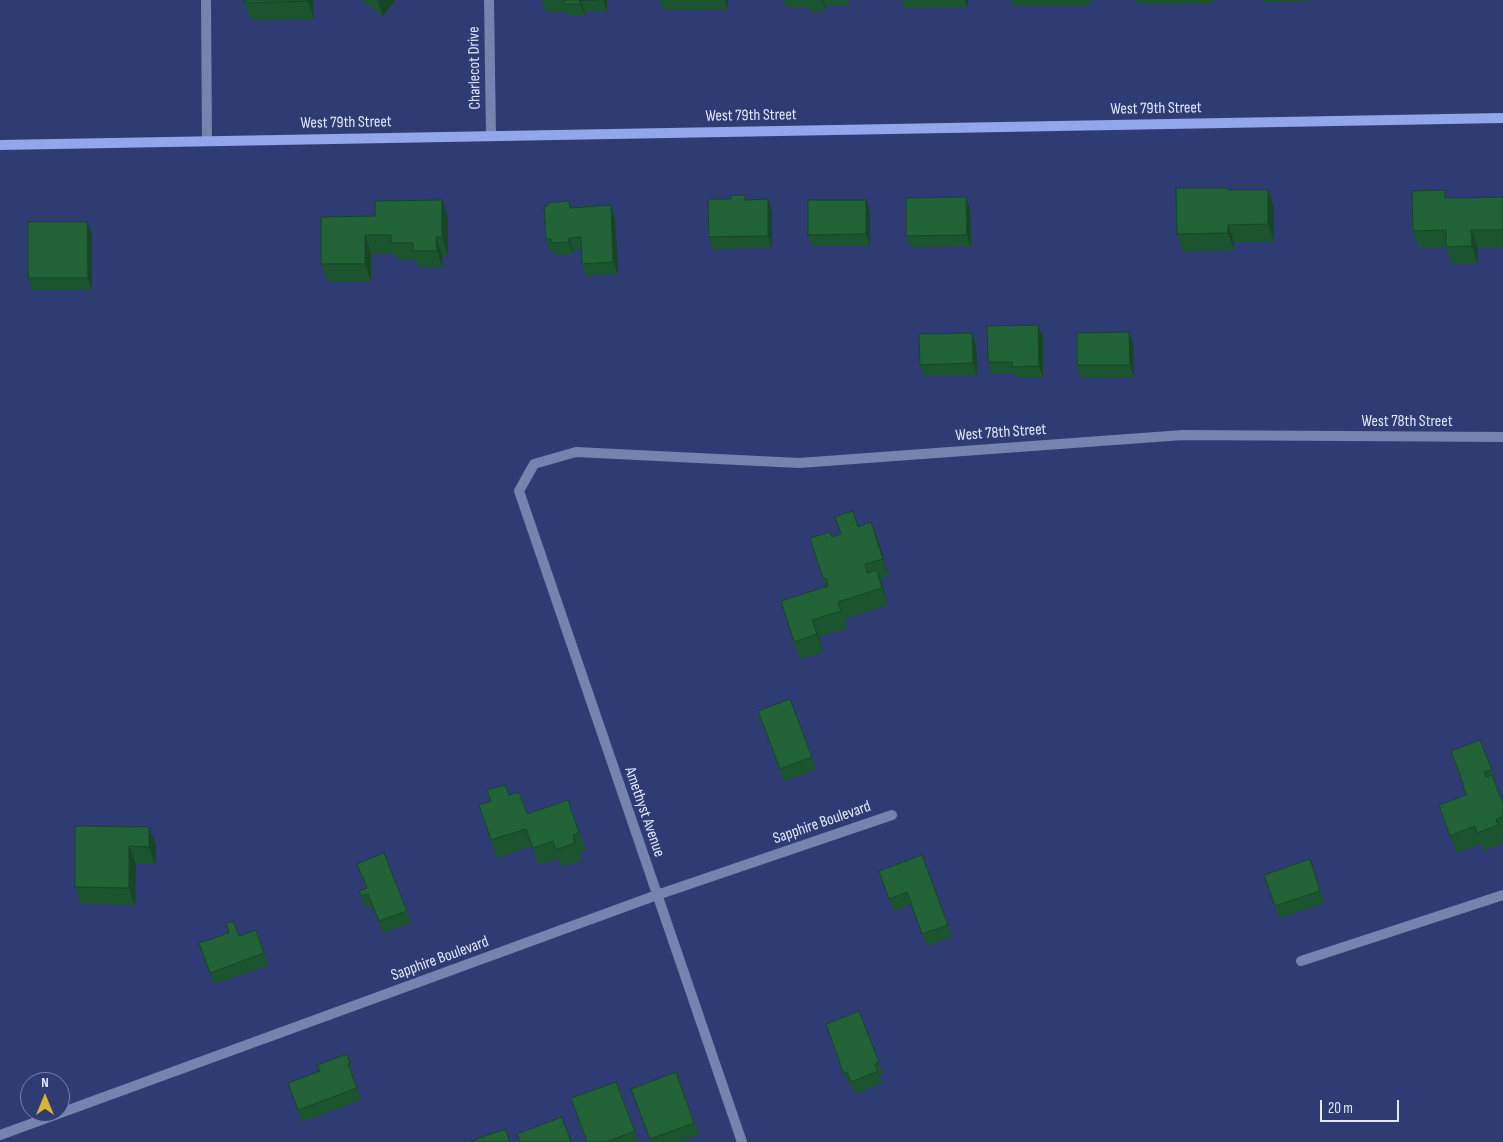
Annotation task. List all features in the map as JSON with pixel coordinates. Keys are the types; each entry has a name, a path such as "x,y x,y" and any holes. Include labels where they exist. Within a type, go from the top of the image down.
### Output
{"main road":[{"name":"West 79th Street","path":"0,145 1503,118"}],"street":[{"path":"206,0 208,141"},
{"name":"Charlecot Drive","path":"489,0 491,136"},
{"name":"West 78th Street","path":"519,491 534,464 576,452 799,463 1183,435 1503,437"},
{"name":"Amethyst Avenue","path":"519,491 742,1142"},
{"name":"Sapphire Boulevard","path":"0,1135 657,895 892,815"},
{"path":"1301,961 1503,895"}],"building":[{"path":"245,0 308,0 308,1 245,3"},
{"path":"564,0 580,0 580,4 564,4"},
{"path":"1176,188 1268,190 1268,224 1228,225 1228,233 1177,234"},
{"path":"1445,190 1445,198 1503,197 1503,230 1471,230 1472,246 1446,247 1446,230 1413,231 1412,191"},
{"path":"731,195 745,195 745,200 768,199 768,236 709,237 708,199 731,199"},
{"path":"966,197 967,235 906,236 906,198"},
{"path":"442,200 442,237 436,237 437,251 413,251 413,243 391,243 391,235 365,235 365,264 321,264 321,217 375,216 375,201"},
{"path":"808,200 866,200 866,234 808,235"},
{"path":"569,201 570,208 611,205 613,262 582,264 581,237 569,238 569,242 552,243 551,239 546,239 544,206 547,206 547,203"},
{"path":"28,222 87,222 88,278 28,278"},
{"path":"1038,325 1039,366 1012,367 1012,362 988,362 987,326"},
{"path":"1129,332 1130,365 1077,365 1077,333"},
{"path":"972,333 973,363 920,365 919,334"},
{"path":"853,511 858,527 871,522 883,559 865,564 867,573 877,570 882,588 838,602 841,611 812,620 817,634 794,642 781,601 828,586 826,578 823,579 810,538 830,532 832,537 841,534 835,517"},
{"path":"790,699 812,757 780,769 758,711"},
{"path":"1480,740 1492,770 1484,772 1486,777 1492,775 1503,803 1503,816 1496,819 1498,825 1477,833 1475,826 1450,836 1439,805 1466,795 1451,751"},
{"path":"505,785 509,795 519,792 527,814 568,800 579,833 573,835 575,843 556,850 553,841 533,848 526,829 491,840 479,805 491,801 487,790"},
{"path":"75,826 149,827 149,847 129,846 129,888 75,887"},
{"path":"384,853 407,911 379,921 368,894 361,896 359,891 367,888 357,864"},
{"path":"922,855 948,925 922,934 907,892 889,899 879,871"},
{"path":"1310,859 1320,891 1275,906 1264,875"},
{"path":"233,921 239,936 256,930 264,953 210,973 199,943 229,933 226,923"},
{"path":"859,1011 879,1062 875,1064 878,1071 851,1082 847,1072 844,1074 826,1024"},
{"path":"347,1054 350,1063 348,1064 357,1088 298,1110 288,1083 320,1071 317,1065"},
{"path":"676,1072 694,1123 650,1139 631,1089"},
{"path":"616,1082 635,1131 606,1142 587,1142 571,1098"},
{"path":"562,1117 571,1142 520,1142 517,1134"},
{"path":"505,1129 510,1142 469,1142"}]}
